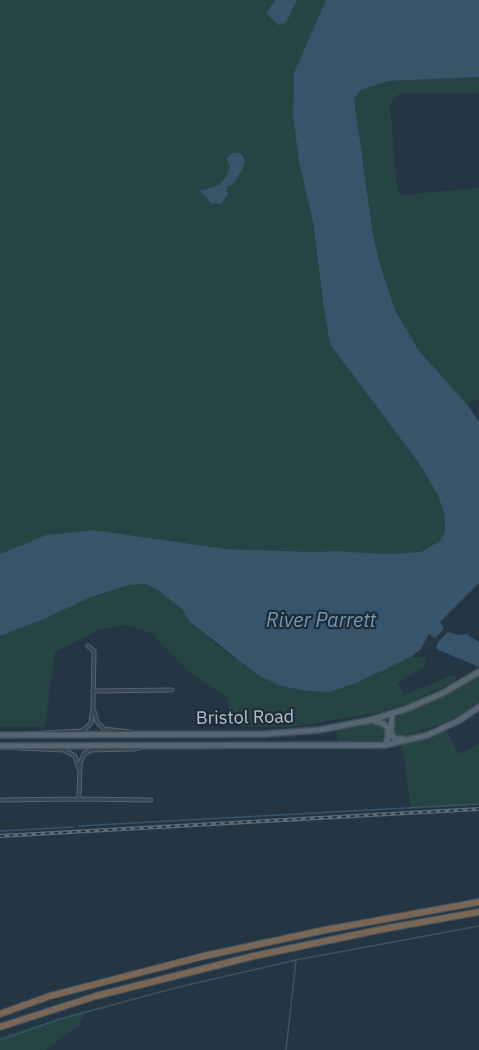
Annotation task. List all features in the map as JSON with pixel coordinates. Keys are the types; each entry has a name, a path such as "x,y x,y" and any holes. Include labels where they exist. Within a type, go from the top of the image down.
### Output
{"highway":[{"path":"0,1014 50,996 204,956 325,930 479,902"},
{"path":"0,1027 96,996 254,956 372,931 479,912"}],"main road":[{"name":"Bristol Road","path":"0,735 283,734 334,728 392,714 443,693 479,672"},
{"name":"Bristol Road","path":"0,746 385,745 411,741 436,732 479,707"},
{"path":"392,714 391,733 396,739 436,732"},
{"path":"370,720 380,722 387,727 388,738 385,745"}],"street":[{"path":"43,734 54,731 80,731 86,729 91,723 94,651 88,646"},
{"path":"94,691 172,690"},
{"path":"93,706 97,722 104,729 140,734"},
{"path":"79,799 81,759 87,751 133,749 153,745"},
{"path":"0,746 64,750 75,756 80,773"},
{"path":"0,800 151,800"}],"green space":[{"path":"0,0 326,0 294,73 293,114 299,162 313,222 330,344 418,462 438,495 444,513 445,531 440,541 421,552 385,554 314,552 226,549 93,530 46,535 0,554"},
{"path":"479,77 479,93 399,94 390,104 397,189 401,195 479,188 479,399 467,404 419,351 394,308 373,234 354,99 361,90 388,81"},
{"path":"145,584 158,589 183,610 190,622 231,656 330,692 356,683 411,657 426,657 424,667 398,683 404,695 453,675 456,676 455,681 406,704 378,713 289,727 230,726 228,698 203,682 180,663 152,633 126,625 99,630 55,652 45,727 0,727 0,636 91,597 129,585"},
{"path":"479,676 479,702 457,718 401,738 393,733 393,720 401,714"},
{"path":"371,723 384,724 387,729 386,738 381,741 338,742 336,730"},
{"path":"446,731 459,754 479,744 479,805 411,809 402,745"},
{"path":"85,1011 79,1025 46,1050 0,1050 0,1037"}],"water":[{"path":"276,0 297,0 286,23 278,25 266,13"},
{"name":"River Parrett","path":"326,0 479,0 479,77 388,81 361,90 354,99 373,234 394,308 419,351 467,404 479,422 479,583 440,622 444,629 435,638 429,634 421,649 411,657 356,683 330,692 307,691 281,686 258,675 190,622 183,610 158,590 145,584 129,585 91,597 0,636 0,554 46,535 93,530 226,549 385,554 421,552 440,541 445,531 444,513 438,495 418,462 330,344 313,222 299,162 293,115 294,73"},
{"path":"238,152 243,156 245,163 242,170 233,184 227,187 228,194 221,204 211,203 201,191 219,185 230,168 227,158"},
{"path":"448,632 466,634 479,642 479,667 436,649 438,642"}],"waterway":[{"path":"79,826 479,804"},
{"path":"0,831 73,827"},
{"path":"0,1040 60,1019 179,987 296,960 479,926"},
{"path":"286,1050 296,961"}],"railway":[{"path":"0,836 479,809"}]}
